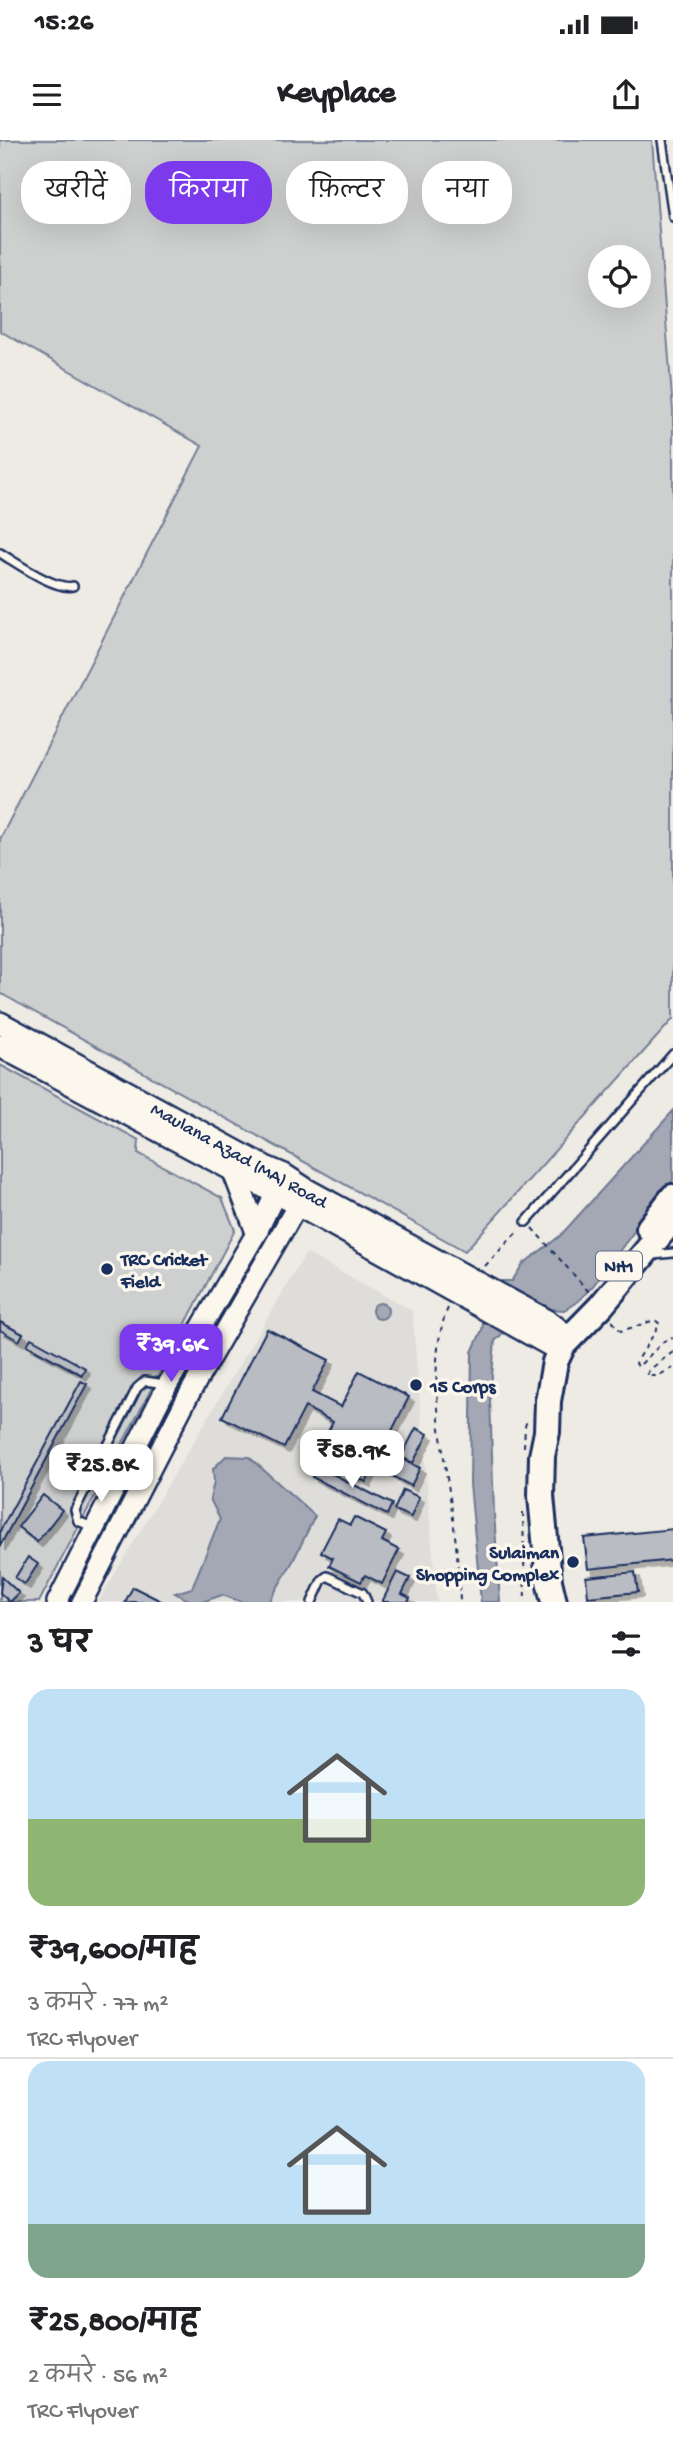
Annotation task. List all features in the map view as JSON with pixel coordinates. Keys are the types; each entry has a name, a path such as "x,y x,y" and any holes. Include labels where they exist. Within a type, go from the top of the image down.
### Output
{"highway":[{"name":"NH1","path":"553,1336 593,1297 673,1196"},
{"name":"NH1","path":"553,1336 659,1238 673,1219"},
{"path":"553,1336 541,1496 549,1581 554,1602"}],"main road":[{"name":"Maulana Azad (MA) Road","path":"0,1023 265,1167 280,1184 302,1198 553,1336"},
{"name":"Maulana Azad (MA) Road","path":"0,1046 234,1172 280,1184"},
{"path":"234,1172 257,1232"},
{"path":"57,1602 167,1386 257,1232 280,1184"},
{"path":"82,1602 187,1398 302,1198"},
{"path":"166,1416 167,1386"},
{"path":"72,1602 166,1416 187,1398"}],"lane":[{"path":"662,140 673,217"},
{"path":"0,553 54,583 66,588 73,586"},
{"path":"526,1222 673,1054"},
{"path":"639,1256 673,1253"},
{"path":"96,1528 82,1524 75,1516 81,1497 139,1384 150,1381 167,1386"},
{"path":"313,1602 322,1580 327,1576 363,1593 367,1602"}],"path":[{"path":"460,1602 453,1513 442,1444 437,1373 438,1342 443,1319 526,1222"},
{"path":"536,1232 594,1298 615,1327 621,1331 655,1320 660,1324 636,1363 638,1367 664,1341 673,1338"},
{"path":"673,1352 649,1370 647,1376 657,1376 673,1368"}],"shaded area":[{"path":"0,140 652,140 673,411 673,1019 465,1251 0,993 0,839 202,446 0,331"},
{"path":"0,1065 139,1140 138,1153 222,1198 235,1230 39,1602 0,1602"},
{"path":"673,1111 673,1180 592,1287 564,1310 531,1304 495,1341 490,1399 500,1602 481,1602 470,1484 472,1352 482,1330 489,1281 512,1281 523,1264 560,1236"},
{"path":"306,1253 412,1310 437,1602 98,1602"},
{"path":"380,1303 388,1311 380,1319 372,1311"},
{"path":"226,1456 249,1457 315,1516 269,1602 242,1602 222,1595 202,1602 192,1602 175,1593 192,1588 220,1519 210,1499 214,1482 213,1469"}],"building":[{"path":"0,1322 23,1334 19,1341 0,1330"},
{"path":"267,1329 329,1360 312,1392 341,1407 359,1371 409,1397 366,1482 315,1457 333,1422 305,1407 284,1448 222,1417"},
{"path":"31,1338 85,1368 82,1375 27,1345"},
{"path":"81,1381 87,1384 0,1546 0,1531"},
{"path":"416,1428 428,1434 413,1463 401,1457"},
{"path":"401,1458 420,1468 411,1486 392,1476"},
{"path":"317,1466 392,1504 387,1515 312,1477"},
{"path":"403,1490 419,1497 411,1517 394,1510"},
{"path":"43,1495 62,1510 37,1542 18,1527"},
{"path":"354,1517 386,1533 382,1541 399,1550 382,1584 365,1575 361,1582 329,1566 333,1558 321,1552 338,1519 350,1525"},
{"path":"673,1529 673,1560 588,1569 584,1538"},
{"path":"28,1557 38,1564 25,1584 15,1578"},
{"path":"397,1572 410,1578 402,1594 410,1598 408,1602 382,1602"},
{"path":"635,1572 638,1592 588,1597 586,1577"},
{"path":"2,1577 19,1593 10,1602 0,1593"},
{"path":"133,1587 163,1602 125,1602"}],"place":[{"name":"TRC Cricket Field","path":"107,1269"},
{"name":"15 Corps","path":"416,1385"},
{"name":"Sulaiman Shopping Complex","path":"573,1562"}]}
